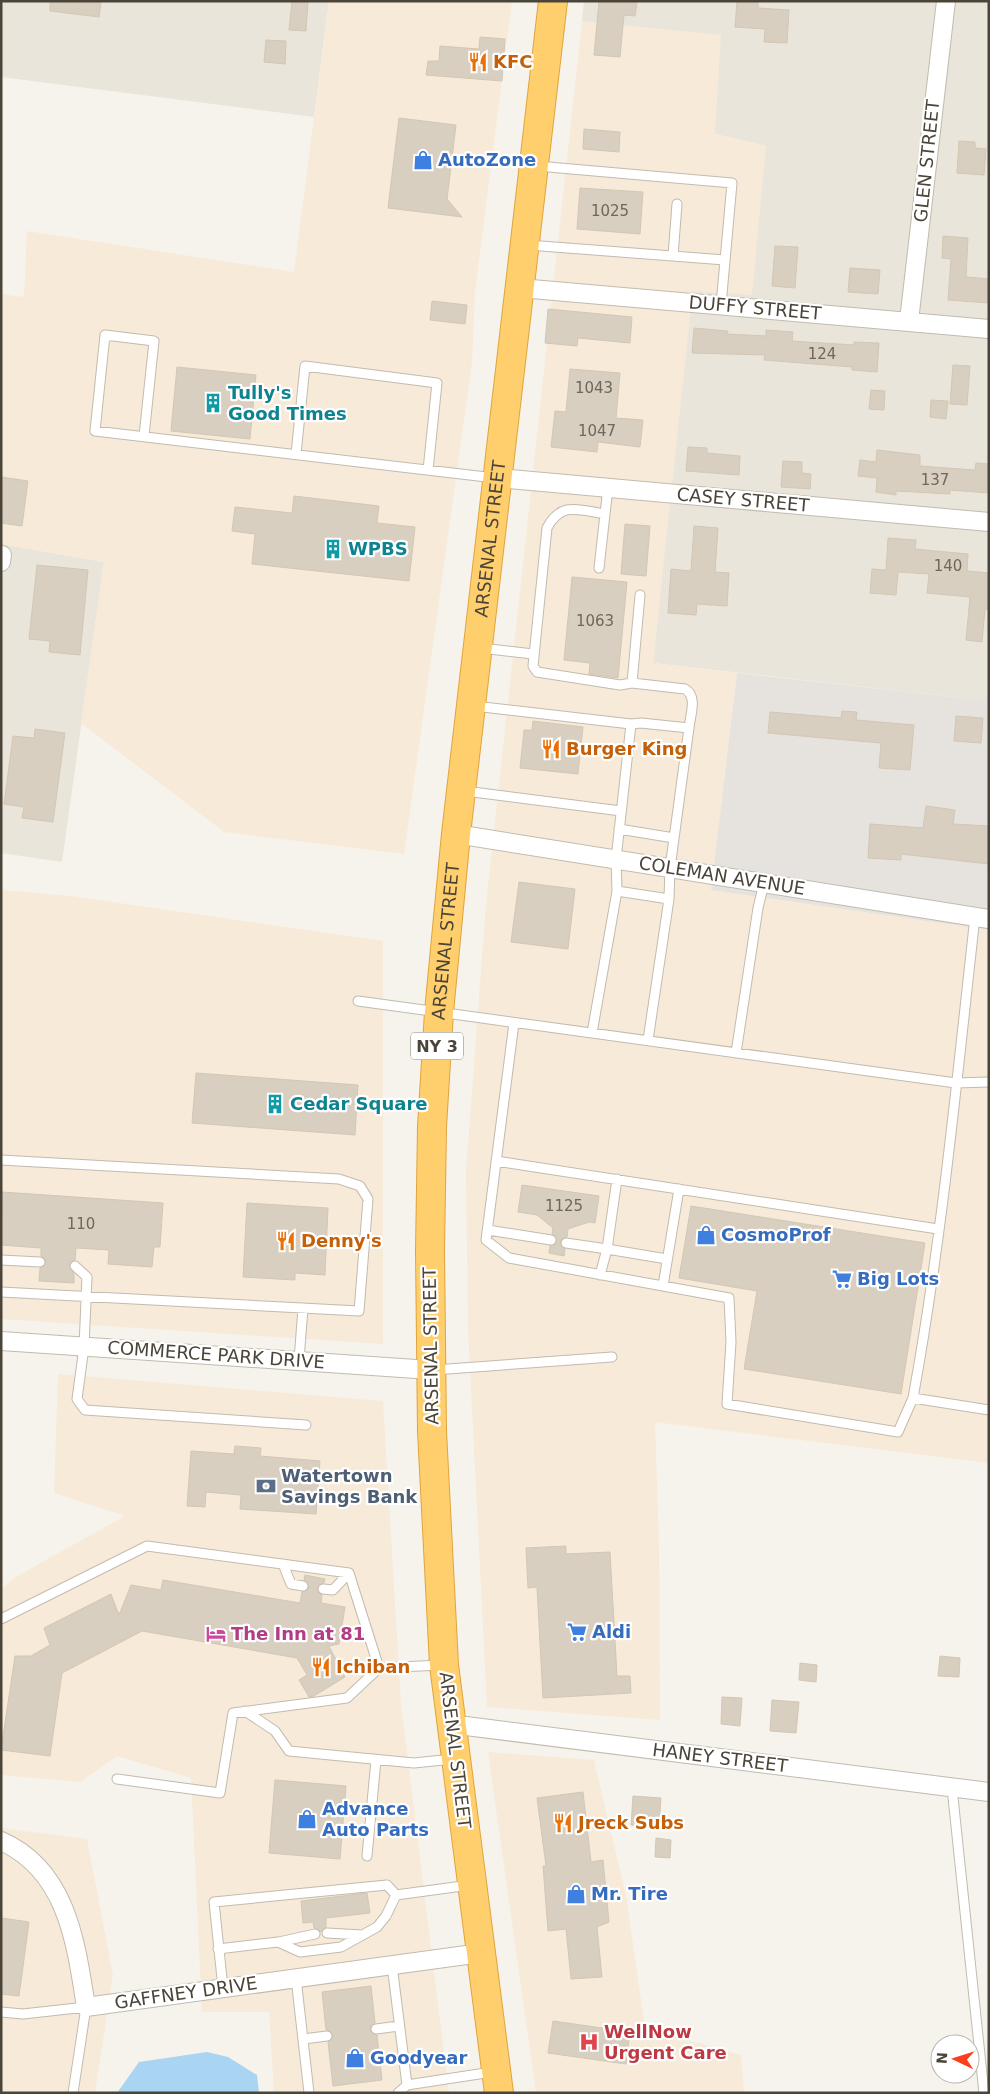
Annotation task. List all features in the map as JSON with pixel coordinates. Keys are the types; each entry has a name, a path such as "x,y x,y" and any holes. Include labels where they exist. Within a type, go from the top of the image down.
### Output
{"highway":[{"name":"ARSENAL STREET","path":"498,2082 444,1665 431,1370 432,1127 439,1012 456,834 553,1"}],"street":[{"name":"GLEN STREET","path":"909,322 946,1"},
{"name":"DUFFY STREET","path":"520,288 989,329"},
{"name":"CASEY STREET","path":"498,478 989,522"},
{"name":"COLEMAN AVENUE","path":"456,834 982,918"},
{"name":"COMMERCE PARK DRIVE","path":"1,1341 431,1370"},
{"name":"HANEY STREET","path":"451,1726 466,1726 989,1792"},
{"path":"1,1841 32,1858 48,1877 68,1920 81,1972 86,2007"},
{"name":"GAFFNEY DRIVE","path":"86,2007 481,1953"}],"lane":[{"path":"534,166 732,183 721,306"},
{"path":"672,256 678,204"},
{"path":"525,245 725,260"},
{"path":"144,436 154,341 105,335 95,431 498,478"},
{"path":"296,454 306,366 437,383 428,470"},
{"path":"599,568 608,488"},
{"path":"605,514 574,510 561,511 554,515 547,528 533,666 537,672 620,685 632,683 690,692 693,699 670,868 669,899 648,1040"},
{"path":"632,683 640,595"},
{"path":"478,648 533,654"},
{"path":"471,706 631,724 641,722 689,728"},
{"path":"592,1033 617,891 616,859 631,724"},
{"path":"461,790 621,811"},
{"path":"619,829 674,838"},
{"path":"736,1053 758,908 764,883"},
{"path":"617,891 669,899"},
{"path":"487,1235 509,1258 729,1298 732,1342 727,1404 898,1432 913,1398 923,1342 956,1083 982,918"},
{"path":"358,1001 956,1083 989,1082"},
{"path":"487,1235 514,1023"},
{"path":"1,1160 339,1179 360,1186 368,1198 359,1311 1,1292"},
{"path":"496,1161 938,1229"},
{"path":"600,1275 607,1249 616,1179"},
{"path":"663,1286 679,1189"},
{"path":"487,1235 551,1240"},
{"path":"566,1243 667,1260"},
{"path":"1,1260 40,1262"},
{"path":"75,1266 88,1277 84,1346 76,1399 85,1410 306,1425"},
{"path":"299,1360 303,1308"},
{"path":"431,1370 612,1357"},
{"path":"913,1398 989,1410"},
{"path":"1,1620 147,1546 349,1573"},
{"path":"284,1564 291,1584 303,1586"},
{"path":"349,1573 379,1668"},
{"path":"323,1589 333,1590 349,1573"},
{"path":"117,1778 220,1793 234,1713 348,1698 379,1668 444,1665"},
{"path":"245,1712 274,1731 289,1751 414,1763 456,1759"},
{"path":"368,1856 376,1760"},
{"path":"952,1788 984,2093"},
{"path":"396,1894 472,1884"},
{"path":"222,1988 214,1902 387,1885 396,1894"},
{"path":"278,1942 300,1952 341,1947 377,1927 386,1916 396,1894"},
{"path":"327,1933 362,1935"},
{"path":"218,1949 278,1942 315,1934"},
{"path":"392,1965 407,2085"},
{"path":"296,1978 308,2093"},
{"path":"1,2012 23,2014 86,2007 73,2093"},
{"path":"376,2029 399,2026"},
{"path":"303,2039 327,2036"},
{"path":"398,2093 407,2085 498,2082"}],"shaded area":[{"path":"1,1 329,1 314,117 1,77"},
{"path":"329,1 512,1 475,292 472,362 404,854 224,832 81,723 104,562 1,544 1,294 24,297 27,231 294,272"},
{"path":"584,1 989,1 989,701 653,663 691,291 766,146 715,134 582,21"},
{"path":"582,21 721,35 715,134 766,146 752,295 691,291 690,317 653,663 737,673 711,890 989,930 989,1463 655,1422 659,1545 660,1720 487,1707 468,1330 466,1171 486,904"},
{"path":"1,544 104,562 62,862 1,853"},
{"path":"737,673 989,701 989,930 711,890"},
{"path":"1,890 71,896 383,941 383,1344 1,1319"},
{"path":"58,1374 383,1401 401,1704 449,2093 274,2093 269,2012 202,2012 191,1778 117,1756 80,1782 1,1775 1,1589 19,1575 125,1516 54,1493"},
{"path":"488,1752 594,1760 626,1896 645,2028 741,2055 744,2093 536,2093"},
{"path":"1,1828 87,1839 113,1975 95,2093 1,2093"}],"water":[{"path":"207,2052 228,2057 257,2075 259,2093 117,2093 139,2062"}],"building":[{"path":"50,1 101,1 99,17 50,11"},
{"path":"292,1 308,1 306,31 289,30"},
{"path":"599,1 637,1 635,16 624,15 620,57 594,55"},
{"path":"737,1 758,1 758,8 789,10 787,43 764,42 765,29 735,27"},
{"path":"480,37 505,39 502,81 426,75 428,61 439,61 440,46 479,49"},
{"path":"266,40 286,41 285,64 264,62"},
{"path":"399,118 456,125 447,199 462,217 388,208"},
{"path":"584,129 620,132 619,152 583,149"},
{"path":"959,141 975,142 975,148 986,149 984,175 957,173"},
{"path":"580,188 643,192 640,234 577,229"},
{"path":"943,236 968,238 966,277 989,279 989,303 948,300 951,259 942,258"},
{"path":"775,246 798,247 795,288 772,286"},
{"path":"850,268 880,270 878,294 848,292"},
{"path":"432,301 467,305 465,324 430,320"},
{"path":"548,309 632,317 630,343 578,338 577,346 545,343"},
{"path":"694,328 728,331 727,334 766,336 766,330 793,332 792,341 854,345 854,342 879,343 877,372 852,370 852,367 764,360 765,355 692,353"},
{"path":"953,365 970,366 967,405 950,404"},
{"name":"Tully's Good Times","path":"177,367 256,375 250,439 171,431"},
{"path":"570,369 620,373 616,418 643,420 640,447 598,442 597,452 551,447 555,411 566,412"},
{"path":"871,390 885,391 884,410 869,409"},
{"path":"931,400 948,401 946,419 930,417"},
{"path":"688,447 707,448 707,453 740,456 739,475 686,471"},
{"path":"877,450 920,455 920,466 975,470 976,463 989,464 989,493 950,490 950,494 896,491 896,495 876,492 877,478 858,476 860,460 876,462"},
{"path":"783,461 802,462 802,473 811,474 810,489 781,487"},
{"path":"1,477 28,481 22,526 1,523"},
{"name":"WPBS","path":"294,496 379,506 377,523 415,527 409,581 252,564 255,534 232,531 235,507 292,513"},
{"path":"625,524 650,526 646,576 621,574"},
{"path":"694,526 718,528 715,572 729,573 727,606 697,604 696,615 668,613 671,569 691,571"},
{"path":"888,538 916,540 915,549 968,554 967,571 989,573 989,610 985,609 982,642 966,640 970,597 927,593 929,574 898,572 896,595 870,593 872,569 886,570"},
{"path":"37,565 88,570 80,655 49,652 50,641 29,639"},
{"path":"572,577 627,582 618,678 589,674 590,663 564,660"},
{"path":"842,711 857,712 856,720 914,725 910,770 879,768 881,743 768,733 770,712 841,718"},
{"path":"956,716 983,718 981,743 954,741"},
{"name":"Burger King","path":"533,721 583,727 578,774 520,768 524,730 532,730"},
{"path":"35,729 65,733 53,822 22,818 24,807 4,804 13,736 34,738"},
{"path":"926,806 955,810 953,824 989,826 989,864 901,854 901,860 868,858 870,824 923,828"},
{"path":"519,882 575,889 568,949 511,942"},
{"name":"Cedar Square","path":"196,1073 358,1085 355,1135 192,1123"},
{"path":"522,1185 599,1196 595,1223 589,1222 568,1229 567,1237 561,1240 560,1246 565,1249 564,1256 549,1253 550,1246 557,1241 557,1237 552,1234 553,1228 537,1215 518,1212"},
{"path":"2,1192 163,1203 160,1247 154,1247 152,1267 108,1264 109,1250 76,1248 75,1260 69,1265 74,1274 74,1283 39,1281 40,1268 46,1263 45,1259 41,1256 41,1248 1,1245"},
{"name":"Denny's","path":"247,1203 328,1208 325,1275 295,1273 295,1280 243,1277"},
{"path":"691,1206 925,1243 901,1394 744,1369 757,1291 679,1278"},
{"path":"235,1446 261,1448 260,1456 320,1461 316,1514 240,1509 241,1495 206,1492 205,1507 187,1506 191,1451 234,1454"},
{"name":"Aldi","path":"566,1546 566,1554 610,1552 617,1676 630,1676 631,1693 543,1698 537,1587 528,1588 526,1548"},
{"path":"305,1575 325,1579 324,1583 317,1588 318,1592 322,1595 321,1603 345,1607 339,1644 329,1646 345,1677 314,1696 309,1697 299,1680 307,1675 297,1658 142,1631 62,1673 50,1756 1,1750 15,1656 31,1656 50,1645 44,1628 111,1594 119,1615 131,1585 161,1590 163,1580 300,1603 302,1592 309,1587 304,1580"},
{"path":"940,1656 960,1658 959,1677 938,1676"},
{"path":"800,1663 817,1665 816,1682 799,1680"},
{"path":"722,1697 742,1698 740,1726 721,1724"},
{"path":"772,1700 799,1702 796,1733 770,1731"},
{"name":"Advance Auto Parts","path":"275,1780 346,1786 340,1859 269,1853"},
{"name":"Mr. Tire","path":"583,1792 591,1862 603,1860 609,1922 597,1927 602,1977 571,1979 566,1929 548,1931 543,1866 546,1866 537,1798"},
{"path":"633,1796 661,1798 659,1827 631,1825"},
{"path":"656,1838 671,1840 670,1858 655,1857"},
{"path":"367,1893 370,1913 326,1918 326,1927 321,1932 314,1928 313,1922 303,1923 301,1901"},
{"path":"1,1918 29,1922 19,1996 1,1994"},
{"name":"Goodyear","path":"371,1986 375,2023 370,2029 371,2033 377,2035 382,2080 333,2086 328,2042 333,2036 332,2032 326,2030 322,1992"},
{"name":"WellNow Urgent Care","path":"553,2021 630,2032 626,2064 548,2053"}],"place":[{"name":"KFC","path":"478,62"},
{"name":"AutoZone","path":"423,160"},
{"name":"Tully's Good Times","path":"213,403"},
{"name":"WPBS","path":"333,549"},
{"name":"Burger King","path":"551,749"},
{"name":"Cedar Square","path":"275,1104"},
{"name":"CosmoProf","path":"706,1235"},
{"name":"Denny's","path":"286,1241"},
{"name":"Big Lots","path":"842,1279"},
{"name":"Watertown Savings Bank","path":"266,1486"},
{"name":"Aldi","path":"577,1632"},
{"name":"The Inn at 81","path":"216,1634"},
{"name":"Ichiban","path":"321,1667"},
{"name":"Advance Auto Parts","path":"307,1819"},
{"name":"Jreck Subs","path":"563,1823"},
{"name":"Mr. Tire","path":"576,1894"},
{"name":"WellNow Urgent Care","path":"589,2042"},
{"name":"Goodyear","path":"355,2058"}]}
